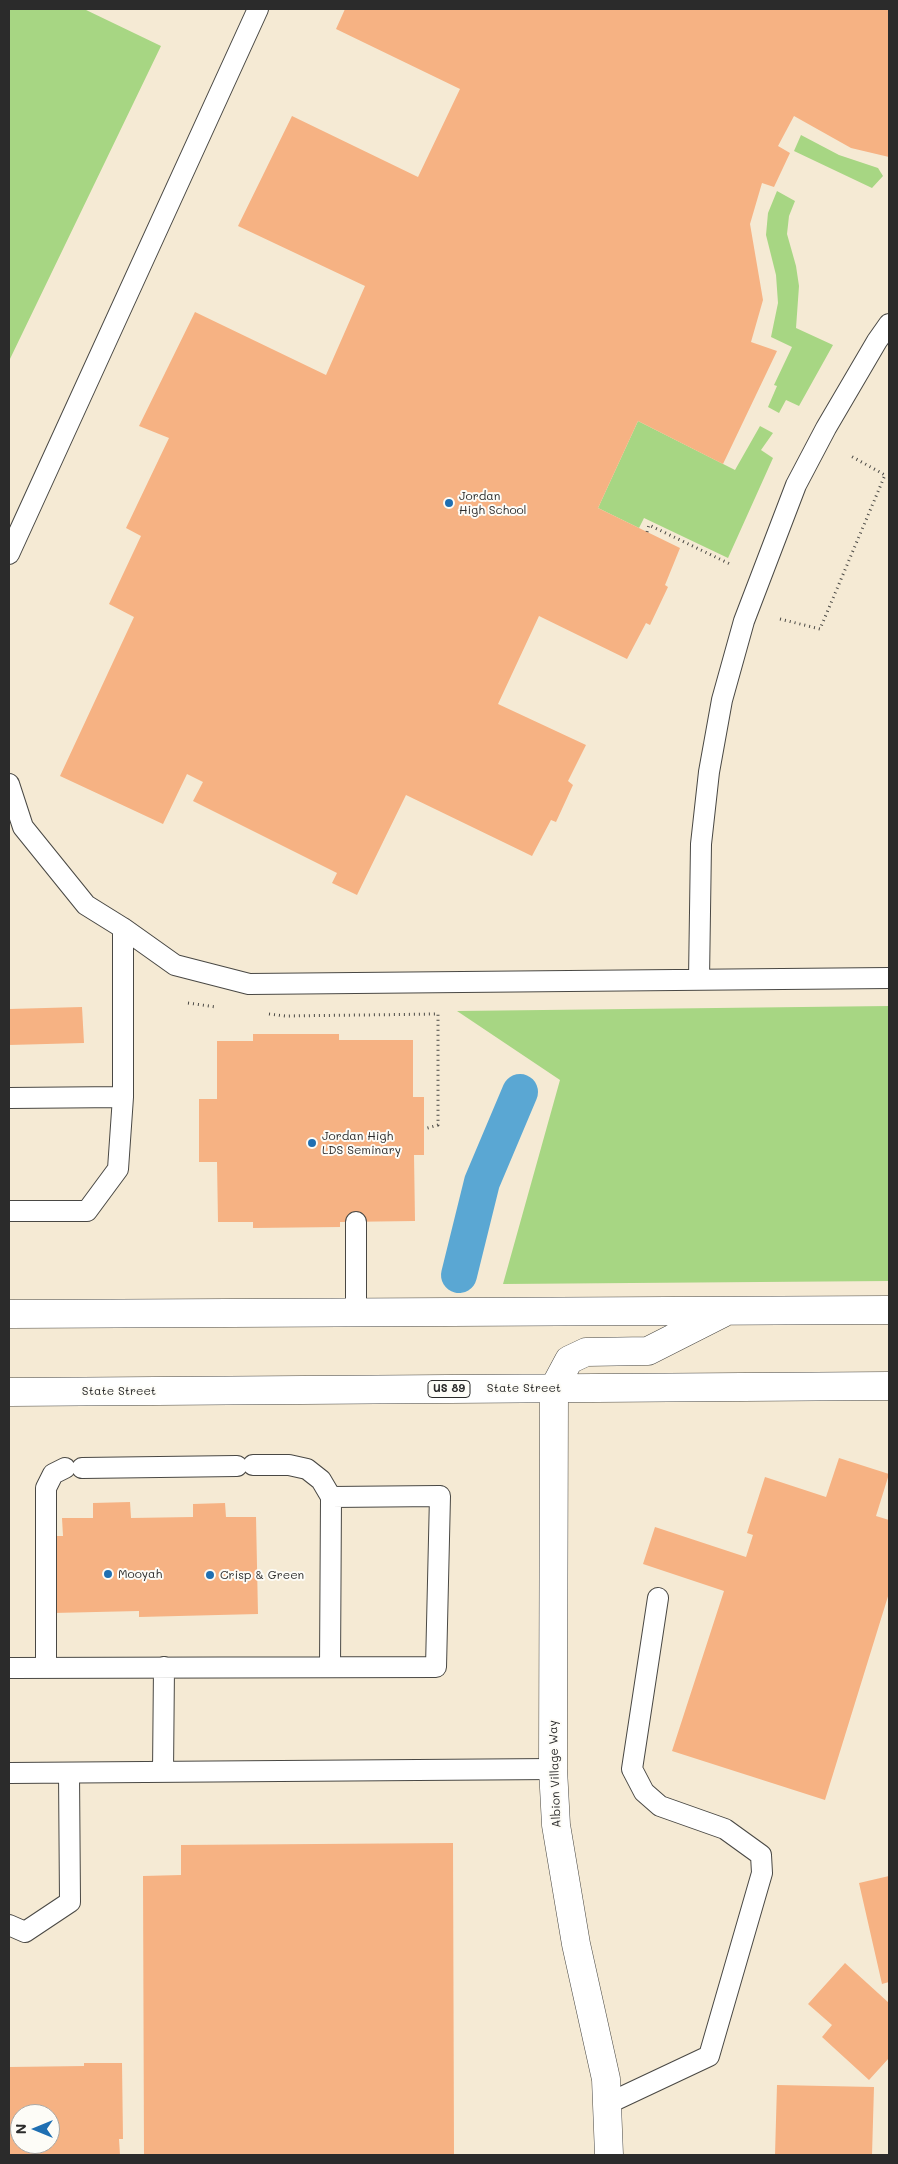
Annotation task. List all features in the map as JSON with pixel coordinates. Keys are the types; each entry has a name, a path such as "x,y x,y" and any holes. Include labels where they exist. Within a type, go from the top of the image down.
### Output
{"main road":[{"path":"9,1314 889,1310"},
{"path":"554,1388 569,1360 586,1352 648,1351 726,1311"},
{"name":"State Street","path":"9,1392 889,1386"},
{"name":"Albion Village Way","path":"554,1388 553,1770 556,1826 576,1944 606,2079 609,2155"}],"lane":[{"path":"9,554 258,9"},
{"path":"698,979 701,844 709,772 722,700 744,621 796,485 835,412 889,324"},
{"path":"9,784 23,827 86,905 123,928 175,965 249,984 889,978"},
{"path":"9,1211 88,1211 118,1169 123,1097 123,928"},
{"path":"9,1098 123,1097"},
{"path":"356,1222 356,1312"},
{"path":"46,1668 46,1488 53,1474 73,1468 245,1465 289,1465 307,1468 321,1480 331,1497 330,1666"},
{"path":"9,1668 436,1667 440,1496 331,1497"},
{"path":"607,2104 709,2056 762,1873 761,1855 725,1828 660,1806 644,1792 632,1769 658,1598"},
{"path":"163,1772 164,1667"},
{"path":"9,1773 553,1770"},
{"path":"9,1925 25,1932 70,1902 69,1773"}],"path":[{"path":"780,619 820,629 828,611 885,475 849,456"},
{"path":"647,532 649,524 732,565"},
{"path":"188,1003 217,1007"},
{"path":"265,1013 284,1016 438,1014 438,1125 424,1128"}],"green space":[{"path":"9,9 84,9 161,46 9,361"},
{"path":"801,135 839,155 878,168 883,176 872,188 794,151"},
{"path":"777,191 795,201 789,216 787,234 796,266 799,286 796,328 833,345 799,406 786,400 779,413 768,407 777,386 774,385 792,347 771,337 778,303 776,275 766,235 768,213"},
{"path":"638,421 735,470 760,426 773,433 761,450 773,458 728,558 644,518 639,528 598,508"},
{"path":"889,1006 889,1281 503,1284 560,1080 457,1011"}],"building":[{"path":"345,9 889,9 889,157 851,148 794,116 778,146 790,153 774,187 762,183 750,224 763,300 751,342 777,351 723,464 638,421 598,508 680,548 665,585 668,587 650,625 646,623 627,659 539,616 498,704 586,745 568,781 573,785 556,822 551,820 532,856 406,795 357,895 332,883 337,873 193,801 203,782 187,774 163,824 60,776 134,617 109,604 141,536 126,528 169,438 139,426 195,312 326,375 365,286 238,226 292,116 418,177 460,89 336,29"},
{"path":"82,1007 84,1043 9,1045 9,1009"},
{"name":"Jordan High LDS Seminary","path":"253,1034 339,1034 339,1040 413,1040 413,1097 424,1097 424,1155 414,1155 415,1221 340,1222 340,1227 253,1228 253,1222 218,1222 217,1162 199,1162 199,1099 217,1099 217,1041 253,1041"},
{"path":"839,1458 889,1474 876,1516 889,1520 889,1593 825,1800 672,1751 724,1591 643,1564 655,1527 746,1557 753,1535 747,1533 765,1477 826,1497"},
{"path":"130,1502 131,1518 193,1517 193,1504 225,1503 226,1517 256,1517 258,1614 139,1617 139,1611 53,1613 51,1536 63,1536 62,1518 93,1518 93,1503"},
{"path":"453,1843 454,2155 144,2155 143,1876 181,1875 181,1845"},
{"path":"889,1876 889,1982 882,1984 859,1883"},
{"path":"845,1963 889,2003 889,2058 869,2080 822,2037 832,2025 808,2004"},
{"path":"84,2063 122,2063 123,2139 119,2139 120,2155 9,2155 9,2067 84,2066"},
{"path":"777,2085 874,2087 872,2155 775,2155"}],"waterway":[{"path":"459,1275 482,1182 520,1092"}],"place":[{"name":"Jordan High School","path":"449,503"},
{"name":"Jordan High LDS Seminary","path":"312,1143"},
{"name":"Mooyah","path":"108,1574"},
{"name":"Crisp & Green","path":"210,1575"}]}
